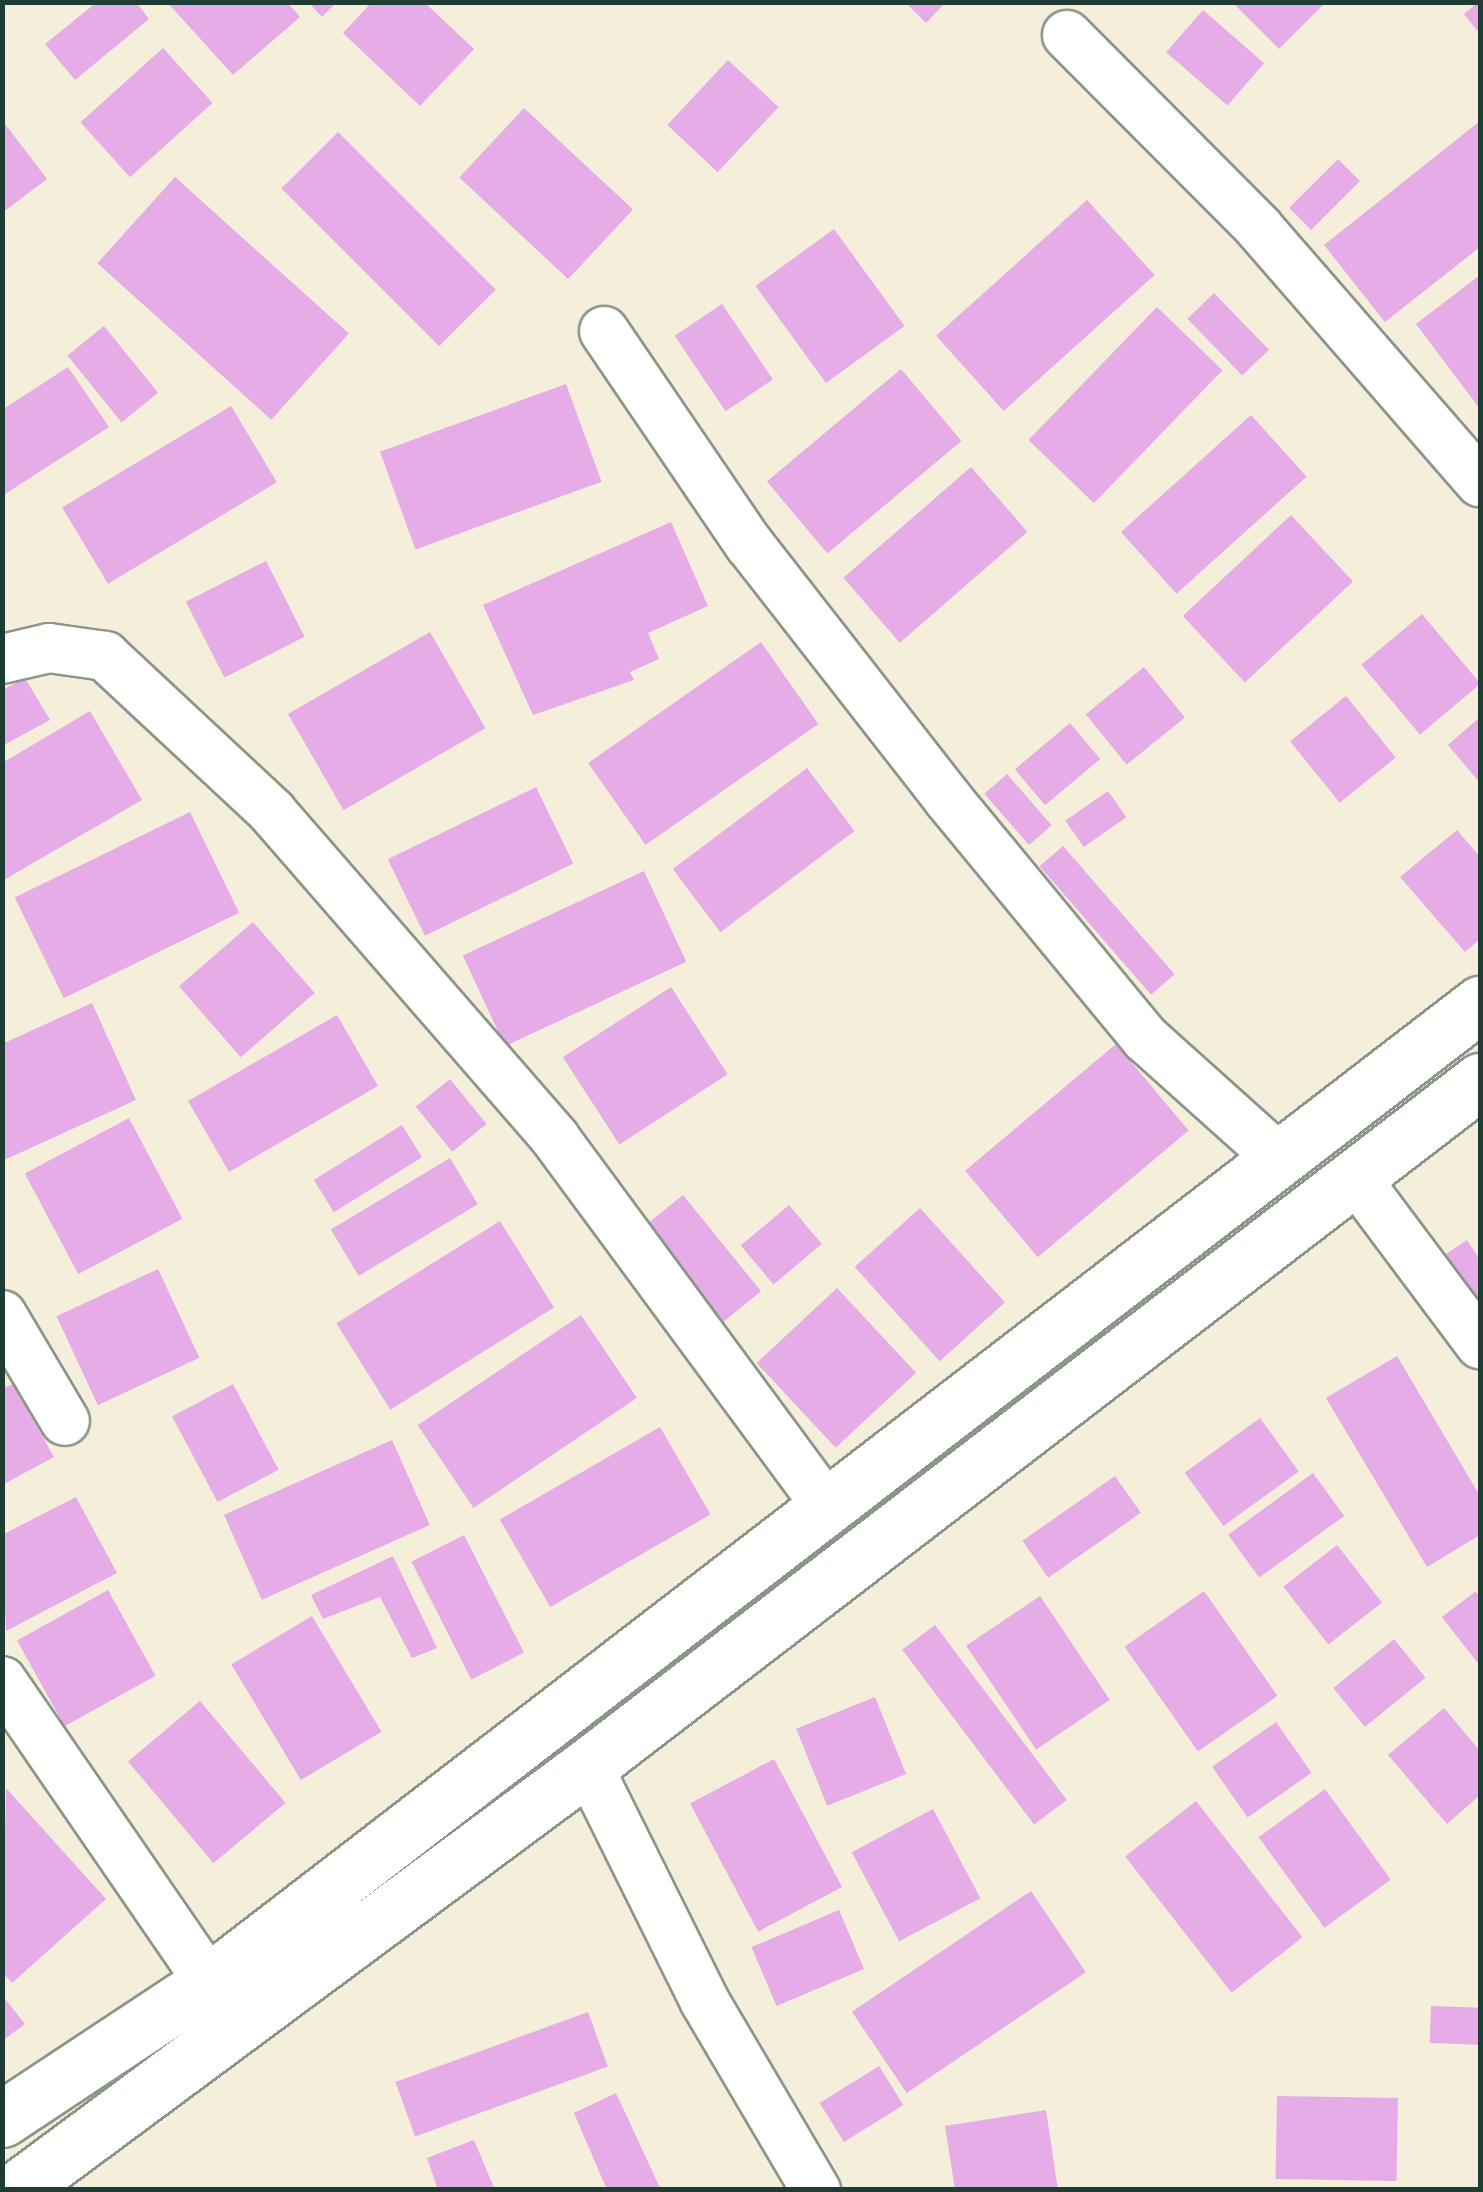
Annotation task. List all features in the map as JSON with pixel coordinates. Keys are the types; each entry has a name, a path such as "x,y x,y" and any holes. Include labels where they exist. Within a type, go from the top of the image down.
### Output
{"street":[{"path":"1068,35 1259,228 1480,482"},
{"path":"604,330 749,544 948,799 1146,1039 1280,1160"},
{"path":"2,660 48,648 105,656 272,812 555,1138 826,1505"},
{"path":"2,2119 209,1982 1480,1004"},
{"path":"16,2190 588,1766 1480,1081"},
{"path":"1356,1177 1480,1344"},
{"path":"2,1316 65,1421"},
{"path":"2,1682 209,1982"},
{"path":"588,1766 704,2000 816,2190"}],"building":[{"path":"97,2 136,2 149,19 75,80 45,44"},
{"path":"167,2 287,2 300,17 233,75"},
{"path":"308,2 337,2 322,17"},
{"path":"372,2 424,2 474,49 420,106 343,33"},
{"path":"905,2 946,2 926,23"},
{"path":"1232,2 1326,2 1279,49"},
{"path":"1480,2 1480,34 1464,14"},
{"path":"1203,10 1264,63 1227,105 1166,52"},
{"path":"163,48 213,103 130,177 81,122"},
{"path":"728,60 778,107 718,172 667,125"},
{"path":"524,108 633,210 568,279 459,177"},
{"path":"2,120 47,179 2,213"},
{"path":"1480,121 1480,247 1385,322 1324,245"},
{"path":"338,132 496,290 439,346 281,189"},
{"path":"1338,159 1360,181 1311,230 1289,208"},
{"path":"175,177 349,334 271,420 97,263"},
{"path":"1087,200 1155,275 1004,411 936,336"},
{"path":"834,229 905,326 826,383 756,286"},
{"path":"1480,275 1480,409 1416,324"},
{"path":"1214,293 1269,350 1242,376 1187,319"},
{"path":"722,304 773,379 726,411 675,336"},
{"path":"1157,307 1222,370 1094,503 1028,440"},
{"path":"104,326 158,393 122,422 67,356"},
{"path":"68,367 109,427 2,496 2,410"},
{"path":"901,369 961,441 827,553 767,481"},
{"path":"566,384 602,482 416,549 380,452"},
{"path":"231,406 277,482 108,584 62,507"},
{"path":"1251,415 1307,477 1176,594 1121,532"},
{"path":"971,467 1027,532 900,643 843,578"},
{"path":"1291,515 1353,582 1245,682 1183,616"},
{"path":"671,522 708,606 648,633 659,659 630,672 634,680 533,715 483,605"},
{"path":"266,561 305,637 224,678 186,602"},
{"path":"1422,614 1480,684 1420,734 1361,665"},
{"path":"430,632 485,728 343,810 288,714"},
{"path":"761,642 818,724 646,845 588,763"},
{"path":"1144,667 1185,718 1127,765 1086,714"},
{"path":"25,678 50,720 2,746 2,690"},
{"path":"1346,696 1396,757 1340,803 1290,741"},
{"path":"90,711 142,800 2,881 2,763"},
{"path":"1480,717 1480,783 1448,745"},
{"path":"1070,723 1100,759 1045,805 1015,769"},
{"path":"807,768 855,831 720,932 673,869"},
{"path":"1007,774 1052,825 1029,845 984,794"},
{"path":"536,787 573,863 425,936 388,859"},
{"path":"1108,791 1126,817 1084,847 1065,821"},
{"path":"190,812 239,913 64,998 15,897"},
{"path":"1457,830 1480,857 1480,939 1465,952 1400,877"},
{"path":"1063,846 1175,974 1151,995 1040,866"},
{"path":"644,871 686,962 505,1046 463,956"},
{"path":"253,922 315,993 241,1057 179,986"},
{"path":"671,987 728,1074 619,1144 563,1057"},
{"path":"92,1003 136,1100 2,1161 2,1044"},
{"path":"337,1015 378,1086 229,1172 188,1101"},
{"path":"1116,1044 1189,1131 1038,1257 965,1171"},
{"path":"450,1079 487,1124 452,1152 416,1107"},
{"path":"129,1118 183,1219 78,1274 25,1173"},
{"path":"402,1125 422,1157 334,1212 314,1180"},
{"path":"450,1158 478,1204 359,1276 331,1230"},
{"path":"683,1195 761,1291 718,1326 640,1230"},
{"path":"789,1205 822,1244 774,1285 741,1245"},
{"path":"920,1208 1005,1302 940,1361 855,1267"},
{"path":"500,1221 554,1308 390,1410 336,1323"},
{"path":"1467,1240 1480,1260 1480,1310 1443,1256"},
{"path":"158,1269 199,1358 98,1405 56,1316"},
{"path":"837,1288 916,1373 836,1448 757,1363"},
{"path":"581,1315 637,1398 474,1508 418,1425"},
{"path":"1397,1356 1480,1496 1480,1535 1427,1567 1326,1398"},
{"path":"13,1384 54,1457 2,1485 2,1389"},
{"path":"233,1384 279,1470 218,1502 172,1416"},
{"path":"1260,1418 1299,1471 1224,1526 1185,1473"},
{"path":"660,1427 710,1514 550,1607 500,1520"},
{"path":"392,1440 430,1525 262,1600 224,1515"},
{"path":"1313,1473 1344,1516 1259,1578 1228,1535"},
{"path":"1115,1476 1141,1513 1048,1578 1022,1541"},
{"path":"76,1497 117,1573 6,1631 2,1535"},
{"path":"464,1535 524,1653 471,1679 411,1562"},
{"path":"1337,1545 1382,1603 1328,1644 1283,1587"},
{"path":"393,1556 437,1648 412,1658 380,1597 323,1619 311,1595"},
{"path":"108,1590 156,1676 65,1726 17,1640"},
{"path":"1204,1591 1277,1696 1198,1751 1125,1647"},
{"path":"1476,1591 1480,1598 1480,1666 1442,1617"},
{"path":"1040,1596 1110,1700 1036,1749 966,1646"},
{"path":"312,1616 382,1732 301,1780 231,1664"},
{"path":"935,1625 1067,1800 1034,1825 902,1650"},
{"path":"1394,1639 1425,1678 1365,1727 1333,1688"},
{"path":"875,1697 906,1774 827,1806 796,1729"},
{"path":"200,1701 285,1803 213,1863 128,1761"},
{"path":"1444,1708 1480,1751 1480,1795 1447,1824 1388,1755"},
{"path":"1276,1722 1312,1773 1248,1818 1212,1767"},
{"path":"774,1759 842,1887 758,1932 690,1804"},
{"path":"6,1788 106,1899 12,1983 2,1972"},
{"path":"1325,1789 1391,1880 1324,1928 1259,1837"},
{"path":"1196,1801 1303,1937 1232,1993 1125,1856"},
{"path":"933,1809 980,1898 899,1941 852,1852"},
{"path":"1031,1891 1086,1972 907,2093 852,2012"},
{"path":"839,1910 864,1969 777,2006 752,1947"},
{"path":"2,1995 25,2024 2,2041"},
{"path":"1431,2006 1480,2008 1479,2045 1430,2043"},
{"path":"588,2012 608,2067 415,2137 395,2082"},
{"path":"879,2066 903,2105 844,2142 820,2103"},
{"path":"616,2093 661,2190 607,2190 574,2113"},
{"path":"1277,2096 1398,2098 1397,2181 1276,2179"},
{"path":"1046,2110 1058,2190 955,2190 945,2126"},
{"path":"474,2140 495,2190 438,2190 427,2158"}]}
